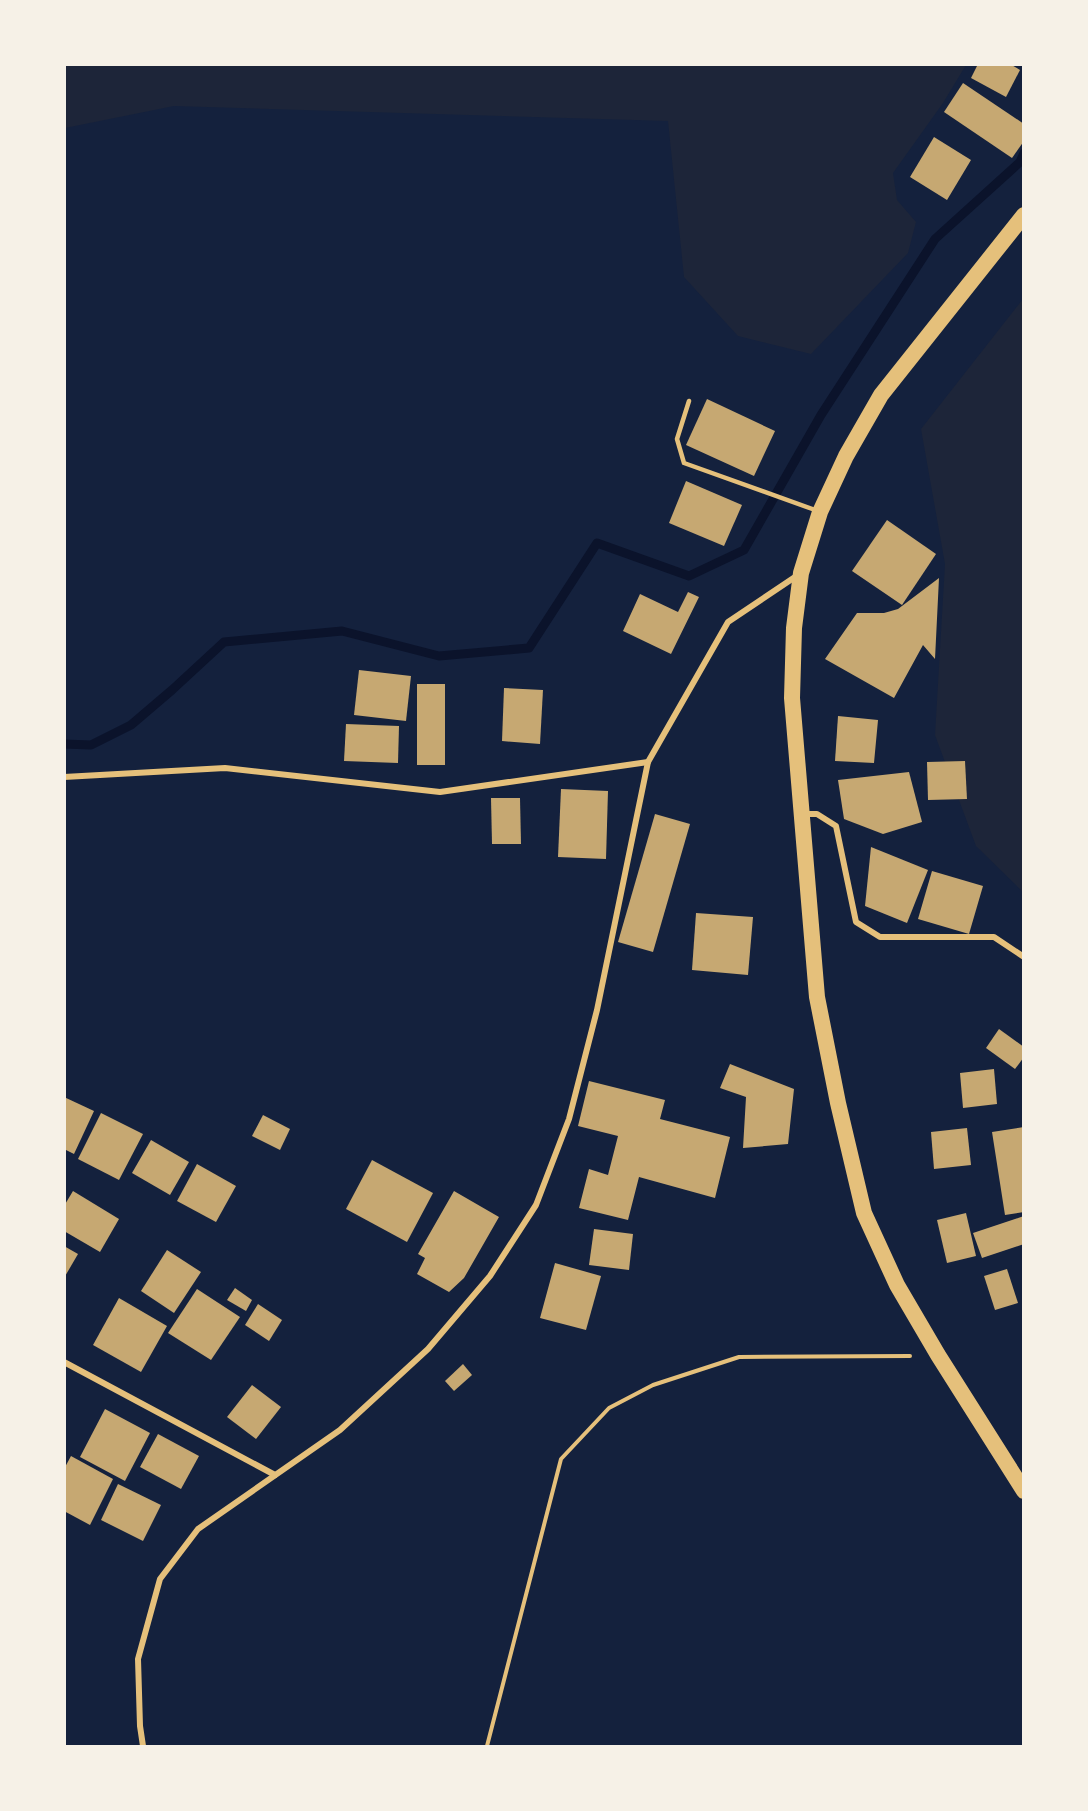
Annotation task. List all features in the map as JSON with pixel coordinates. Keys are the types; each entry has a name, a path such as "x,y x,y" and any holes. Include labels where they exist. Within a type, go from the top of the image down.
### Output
{"highway":[{"path":"1023,215 881,395 846,456 820,512 801,573 794,628 792,698 817,997 838,1103 864,1213 897,1285 1023,1491"}],"street":[{"path":"143,1746 140,1726 138,1659 160,1579 198,1529 340,1430 428,1348 490,1276 536,1205 569,1119 586,1054 648,762 728,622 801,573"},
{"path":"64,777 225,768 440,792 648,762"},
{"path":"801,814 817,814 837,826 856,922 880,937 994,937 1023,957"},
{"path":"64,1362 275,1475"}],"lane":[{"path":"688,401 677,439 684,463 820,512"}],"path":[{"path":"487,1746 561,1459 609,1408 653,1385 739,1357 938,1355"}],"shaded area":[{"path":"65,64 966,65 943,103 893,173 897,200 916,222 908,253 811,354 738,336 684,277 668,121 174,106 65,128"},
{"path":"1023,299 1023,892 976,846 935,735 945,564 921,429"}],"building":[{"path":"978,64 1010,64 1020,70 1006,97 971,78"},
{"path":"963,83 1024,124 1024,141 1012,158 944,112"},
{"path":"934,137 971,160 947,200 910,177"},
{"path":"707,399 775,431 754,476 686,445"},
{"path":"686,481 742,505 724,546 669,523"},
{"path":"887,520 936,554 902,605 852,571"},
{"path":"939,578 935,659 923,645 894,698 825,659 857,613 884,613 898,609"},
{"path":"688,592 699,597 671,654 623,631 640,594 678,612"},
{"path":"359,670 411,676 406,721 354,715"},
{"path":"417,684 445,684 445,765 417,765"},
{"path":"504,688 543,690 540,744 502,741"},
{"path":"838,716 878,720 874,763 835,761"},
{"path":"346,724 399,726 398,763 344,761"},
{"path":"965,761 967,799 928,800 927,762"},
{"path":"909,772 922,822 883,834 844,819 838,780"},
{"path":"561,789 608,791 606,859 558,857"},
{"path":"491,798 520,798 521,844 492,844"},
{"path":"655,814 690,824 653,952 618,942"},
{"path":"871,847 928,870 907,923 865,906"},
{"path":"932,871 983,886 969,934 918,919"},
{"path":"696,913 753,917 748,975 692,970"},
{"path":"999,1029 1024,1047 1024,1057 1015,1069 986,1048"},
{"path":"730,1064 794,1089 788,1144 743,1148 746,1097 720,1088"},
{"path":"994,1069 997,1104 963,1108 960,1073"},
{"path":"589,1081 665,1100 660,1119 730,1137 715,1198 639,1177 628,1220 579,1208 589,1169 608,1175 618,1136 578,1126"},
{"path":"64,1097 94,1111 74,1154 64,1149"},
{"path":"101,1113 143,1134 119,1180 78,1159"},
{"path":"263,1115 290,1129 280,1150 252,1136"},
{"path":"1024,1127 1024,1212 1005,1215 992,1132"},
{"path":"967,1128 971,1165 934,1169 931,1132"},
{"path":"151,1140 189,1162 170,1195 132,1173"},
{"path":"372,1160 433,1193 407,1242 346,1209"},
{"path":"197,1164 236,1186 216,1222 177,1201"},
{"path":"73,1191 119,1219 100,1252 64,1231 64,1206"},
{"path":"454,1191 499,1217 464,1278 449,1292 417,1274 425,1258 418,1254"},
{"path":"966,1213 976,1256 947,1263 937,1220"},
{"path":"1024,1216 1024,1244 982,1258 973,1233"},
{"path":"594,1229 633,1234 629,1270 589,1265"},
{"path":"64,1246 78,1254 64,1278"},
{"path":"167,1250 201,1272 174,1313 141,1291"},
{"path":"555,1263 601,1276 586,1330 540,1318"},
{"path":"1007,1269 1018,1303 995,1310 984,1276"},
{"path":"235,1288 252,1300 246,1311 227,1300"},
{"path":"197,1289 240,1317 211,1360 168,1333"},
{"path":"119,1298 167,1326 141,1372 93,1345"},
{"path":"258,1304 282,1320 269,1341 245,1325"},
{"path":"463,1364 472,1375 454,1391 445,1381"},
{"path":"252,1385 281,1407 256,1439 227,1417"},
{"path":"105,1409 150,1433 125,1481 80,1457"},
{"path":"158,1434 199,1456 181,1489 140,1467"},
{"path":"71,1456 113,1479 90,1525 64,1511 64,1469"},
{"path":"118,1484 161,1505 143,1541 101,1520"}],"waterway":[{"path":"64,744 91,745 131,725 224,642 342,631 439,656 529,648 597,543 689,576 744,550 821,415 935,239 1020,162 1024,153"}]}
